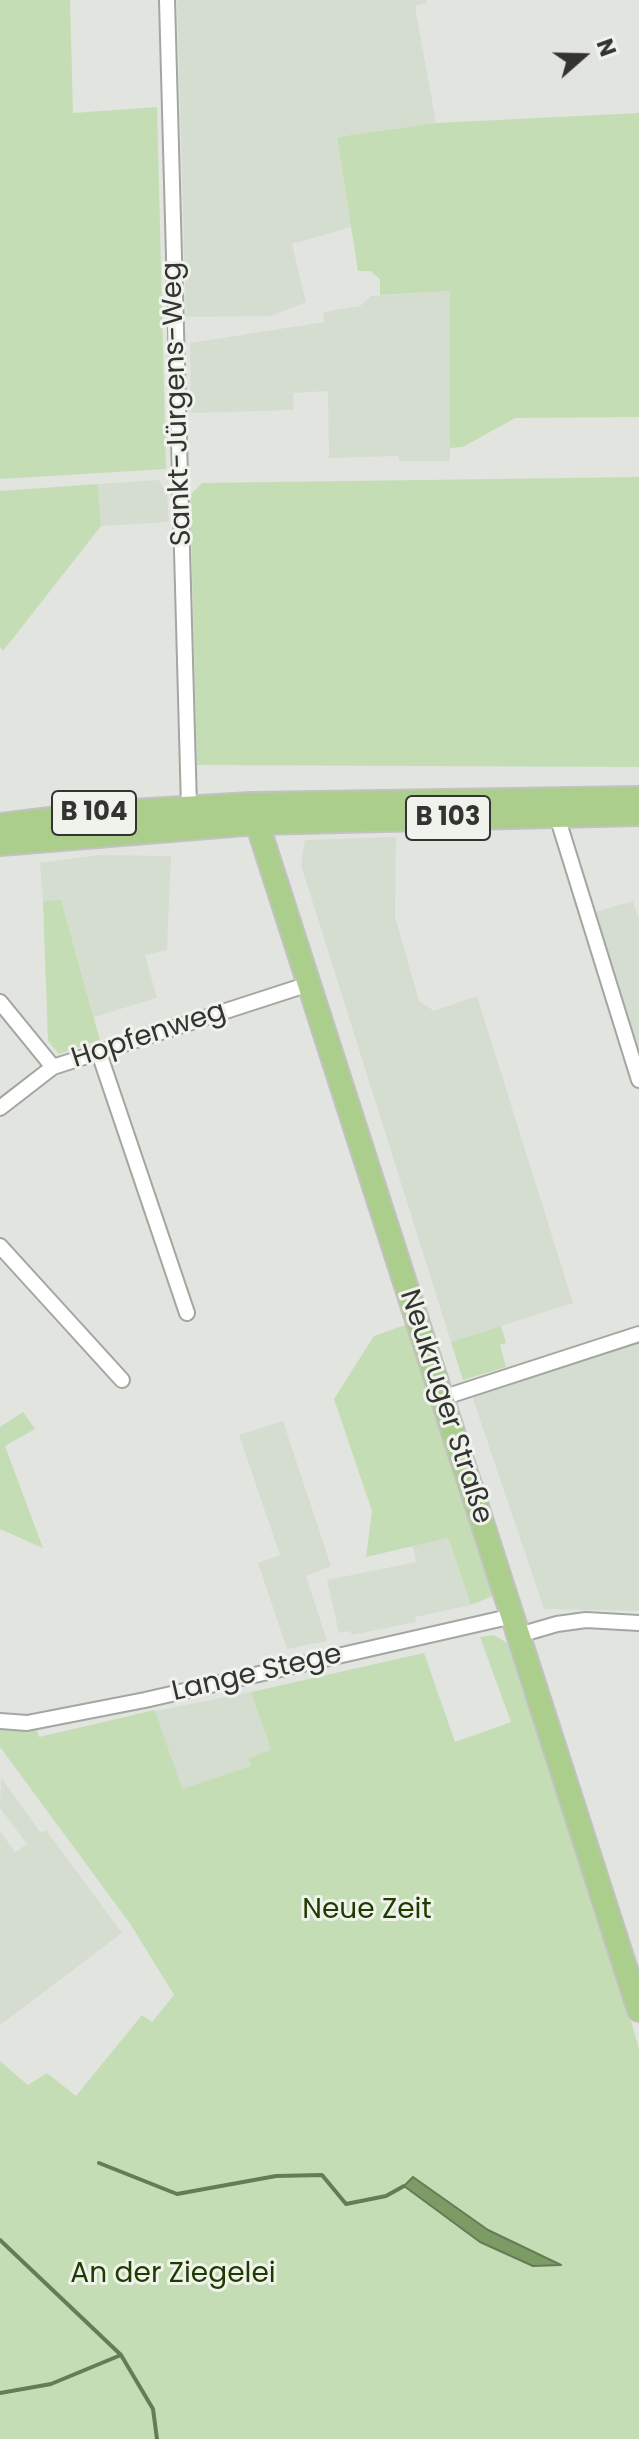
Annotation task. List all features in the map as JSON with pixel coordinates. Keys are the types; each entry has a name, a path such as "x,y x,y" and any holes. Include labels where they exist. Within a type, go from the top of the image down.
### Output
{"main road":[{"name":"B 103","path":"253,814 639,798"},
{"name":"B 104","path":"0,825 99,813 189,807 253,814"},
{"name":"B 104","path":"0,844 253,814"},
{"name":"B 103","path":"253,814 639,814"},
{"name":"Neukruger Straße","path":"253,814 639,2010"}],"street":[{"name":"Sankt-Jürgens-Weg","path":"167,0 189,807"},
{"path":"560,815 560,826 639,1080"},
{"name":"Hopfenweg","path":"0,1108 53,1067 309,984"},
{"path":"0,1002 53,1067"},
{"path":"99,1053 187,1313"},
{"path":"0,1246 122,1380"},
{"path":"442,1398 639,1334"},
{"name":"Lange Stege","path":"0,1721 27,1723 516,1625 586,1620 639,1623"}],"shaded area":[{"path":"177,0 426,0 427,3 415,6 436,123 337,137 351,227 292,244 306,302 271,316 186,317"},
{"path":"450,291 450,461 399,461 399,456 329,458 328,391 293,393 294,410 191,413 190,343 324,322 323,312 360,306 371,296"},
{"path":"159,480 167,494 169,522 101,526 98,484"},
{"path":"396,837 395,917 419,1001 434,1011 477,996 573,1303 451,1342 301,865 305,840"},
{"path":"99,855 171,856 167,950 145,955 157,998 94,1017 61,901 43,901 40,863"},
{"path":"633,901 639,920 639,1064 592,913"},
{"path":"639,1342 639,1611 544,1609 472,1396"},
{"path":"283,1421 331,1566 306,1576 327,1641 287,1649 258,1563 280,1555 239,1435"},
{"path":"448,1538 471,1605 415,1617 416,1622 352,1635 350,1631 339,1633 327,1580 416,1562 413,1546"},
{"path":"251,1692 271,1750 252,1766 181,1790 155,1711"},
{"path":"1,1777 41,1833 46,1830 122,1933 0,2025 0,1831 15,1852 27,1844 0,1808"},
{"path":"413,2177 488,2230 561,2265 533,2266 480,2242 404,2186"}],"green space":[{"path":"0,0 70,0 73,113 157,107 166,469 0,479"},
{"path":"639,113 639,417 515,418 463,447 450,448 450,291 380,295 380,279 370,271 358,271 337,137 436,123"},
{"path":"639,477 639,767 197,765 190,495 202,483"},
{"path":"98,484 101,526 3,651 0,647 0,491"},
{"path":"61,900 100,1040 59,1054 48,1041 43,901"},
{"path":"405,1325 411,1330 495,1595 471,1605 448,1538 366,1557 372,1511 334,1399 374,1336"},
{"path":"501,1326 506,1343 500,1345 506,1367 463,1380 451,1342"},
{"path":"23,1412 35,1429 5,1446 43,1548 0,1529 0,1427"},
{"path":"494,1635 507,1643 612,1953 639,2049 639,2439 0,2439 0,2061 28,2085 47,2073 76,2096 142,2015 152,2022 174,1995 131,1925 0,1747 0,1729 37,1730 39,1737 155,1710 182,1789 251,1766 249,1758 271,1750 251,1692 424,1653 455,1742 511,1722 480,1637"}],"waterway":[{"path":"99,2163 177,2194 276,2176 322,2175 346,2204 386,2196 404,2186"},
{"path":"0,2240 121,2355 153,2409 157,2439"},
{"path":"0,2393 51,2384 121,2355"}],"park label":[{"name":"Neue Zeit","path":"367,1911"},
{"name":"An der Ziegelei","path":"173,2275"}]}
